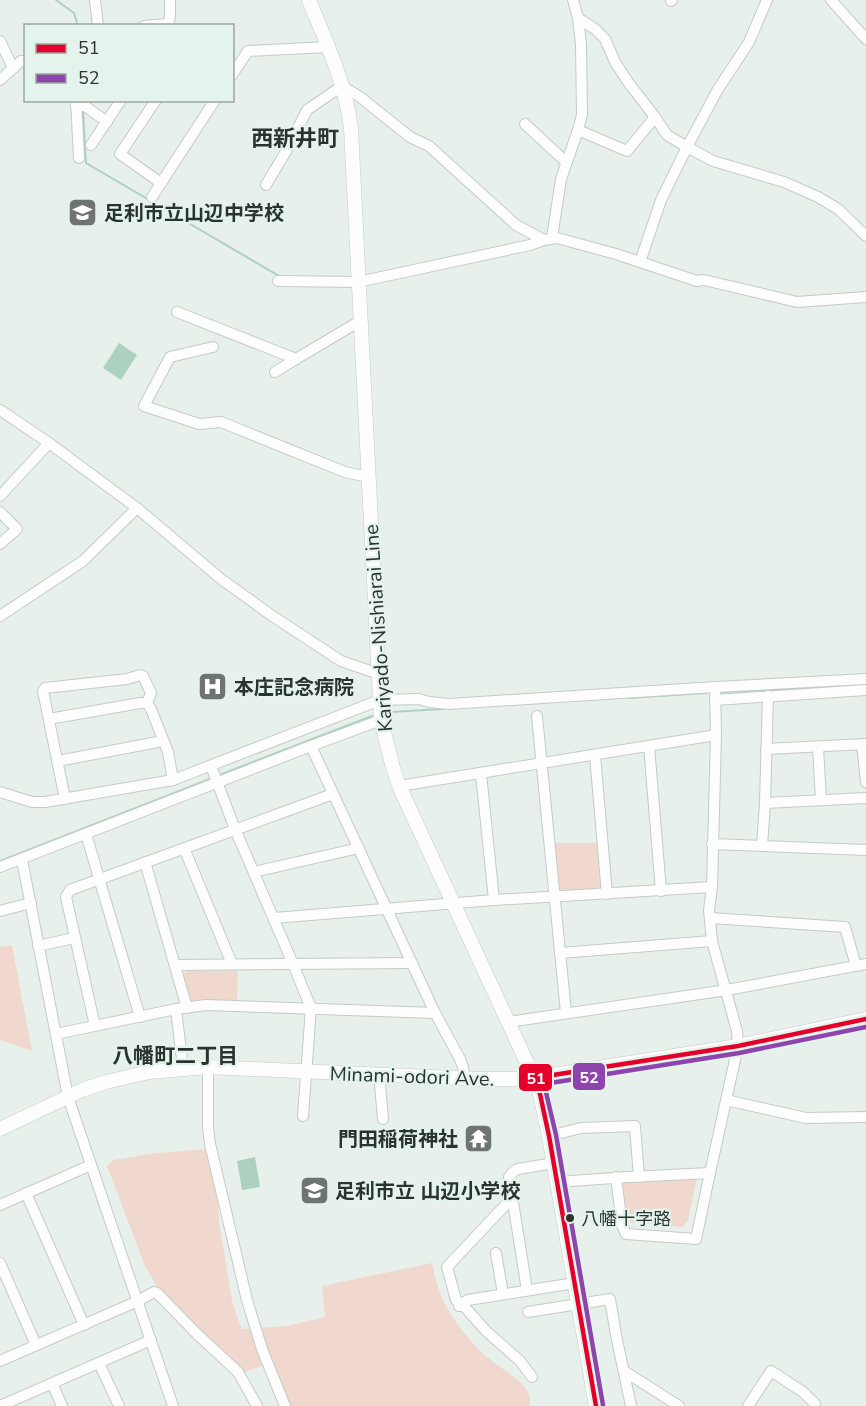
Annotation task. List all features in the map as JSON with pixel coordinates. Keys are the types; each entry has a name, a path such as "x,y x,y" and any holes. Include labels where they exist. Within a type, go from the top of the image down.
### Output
{"main road":[{"name":"Kariyado-Nishiarai Line","path":"309,0 342,86 351,129 381,720 399,786 540,1094 596,1406"},
{"name":"Minami-odori Ave.","path":"0,1129 68,1096 106,1082 149,1072 208,1067 464,1078 534,1078 738,1046 866,1019"}],"street":[{"path":"95,0 98,24"},
{"path":"168,24 170,0"},
{"path":"548,239 561,179 582,115 581,44 573,0"},
{"path":"640,262 661,200 717,91 749,42 767,0"},
{"path":"831,0 866,39"},
{"path":"578,18 605,39 621,72 667,135 713,161 784,182 818,198 838,209 866,236"},
{"path":"0,41 13,68"},
{"path":"234,72 248,51 328,47"},
{"path":"0,80 21,61 24,61"},
{"path":"266,185 307,110 342,86 360,97 411,137 429,146 516,225 548,239"},
{"path":"91,145 120,102"},
{"path":"155,102 120,154 161,183"},
{"path":"152,197 215,102"},
{"path":"79,158 76,103 85,106 107,122"},
{"path":"578,130 627,151 655,117"},
{"path":"525,124 566,162"},
{"path":"278,281 358,282 557,238 697,280 797,302 866,297"},
{"path":"177,312 296,359"},
{"path":"275,372 360,321"},
{"path":"213,347 170,357 144,406 199,424 221,422 345,472 368,477"},
{"path":"0,410 137,508 221,579 271,615 341,661 379,674"},
{"path":"0,496 49,443"},
{"path":"0,616 83,561 137,508"},
{"path":"0,512 17,529 0,544"},
{"path":"64,799 43,691 45,688 143,676 151,693 147,703 168,752 173,780"},
{"path":"0,792 32,802 45,802 173,780 380,700 419,699 449,704 866,679"},
{"path":"616,1177 622,1225 626,1234 696,1239 738,1046 737,1031 727,990 712,941 710,918 716,735 715,687"},
{"path":"715,700 866,690"},
{"path":"762,846 768,696"},
{"path":"49,719 147,703"},
{"path":"537,716 566,1013"},
{"path":"0,867 381,720"},
{"path":"399,786 716,735"},
{"path":"58,761 163,741"},
{"path":"766,749 864,744 866,782"},
{"path":"311,746 435,1013 463,1067 464,1078"},
{"path":"649,746 661,891"},
{"path":"818,747 821,800"},
{"path":"595,755 608,894"},
{"path":"212,766 235,829 311,1008 303,1116"},
{"path":"481,774 494,900"},
{"path":"95,1026 66,897 70,890 333,794"},
{"path":"765,803 866,798"},
{"path":"86,834 140,1017"},
{"path":"712,844 866,850"},
{"path":"184,848 232,964"},
{"path":"254,872 359,848"},
{"path":"21,859 68,1096 173,1406"},
{"path":"145,862 176,965 182,1008 183,1068"},
{"path":"274,918 494,900 712,887"},
{"path":"0,911 31,903"},
{"path":"508,1022 727,990 861,965 845,927 710,918"},
{"path":"38,946 74,938"},
{"path":"560,953 712,941"},
{"path":"176,965 412,963"},
{"path":"56,1034 206,1005 435,1013"},
{"path":"208,1067 210,1144 262,1349 285,1406"},
{"path":"381,1075 383,1119"},
{"path":"726,1100 806,1118 866,1117"},
{"path":"549,1136 581,1128 635,1126 639,1177"},
{"path":"527,1290 509,1177 513,1171 518,1169 554,1164"},
{"path":"0,1205 91,1165"},
{"path":"557,1182 710,1173"},
{"path":"26,1193 84,1324"},
{"path":"512,1198 447,1266 459,1306 520,1361 532,1377"},
{"path":"496,1252 503,1294"},
{"path":"0,1263 36,1345"},
{"path":"459,1306 468,1300 575,1283"},
{"path":"0,1361 154,1292 238,1372 258,1406"},
{"path":"528,1312 610,1299 631,1406"},
{"path":"2,1404 151,1340"},
{"path":"99,1363 119,1406"},
{"path":"624,1371 679,1406"},
{"path":"748,1406 771,1371 803,1392 816,1405"},
{"path":"52,1383 62,1406"}],"shaded area":[{"path":"119,343 137,355 121,380 103,368"},
{"path":"554,843 600,843 604,890 558,894"},
{"path":"12,945 32,1051 0,1040 0,947"},
{"path":"186,971 238,971 237,1001 195,1003 191,1001 183,975"},
{"path":"208,1149 216,1184 219,1222 232,1301 242,1329 287,1326 325,1317 322,1286 432,1263 440,1292 453,1318 482,1352 525,1387 530,1406 288,1406 272,1362 245,1372 220,1351 158,1289 145,1266 107,1166 114,1160 156,1153"},
{"path":"255,1157 260,1187 242,1190 237,1161"},
{"path":"697,1178 688,1220 683,1227 627,1222 620,1188 623,1183"}],"waterway":[{"path":"56,0 74,13 77,24"},
{"path":"83,110 86,163 279,276"},
{"path":"723,692 842,686"},
{"path":"628,698 706,693"},
{"path":"391,712 443,709"},
{"path":"222,774 372,716"},
{"path":"0,861 210,779"}],"transit line":[{"name":"51","path":"596,1406 549,1136 540,1094 534,1078 738,1046 866,1019"},
{"name":"52","path":"603,1405 556,1135 544,1084 739,1053 866,1027"}],"place":[{"name":"足利市立山辺中学校","path":"83,213"},
{"name":"本庄記念病院","path":"213,687"},
{"name":"門田稲荷神社","path":"479,1139"},
{"name":"足利市立 山辺小学校","path":"314,1191"},
{"name":"八幡十字路","path":"570,1218"}],"district":[{"name":"西新井町","path":"295,138"},
{"name":"八幡町二丁目","path":"175,1056"}]}
